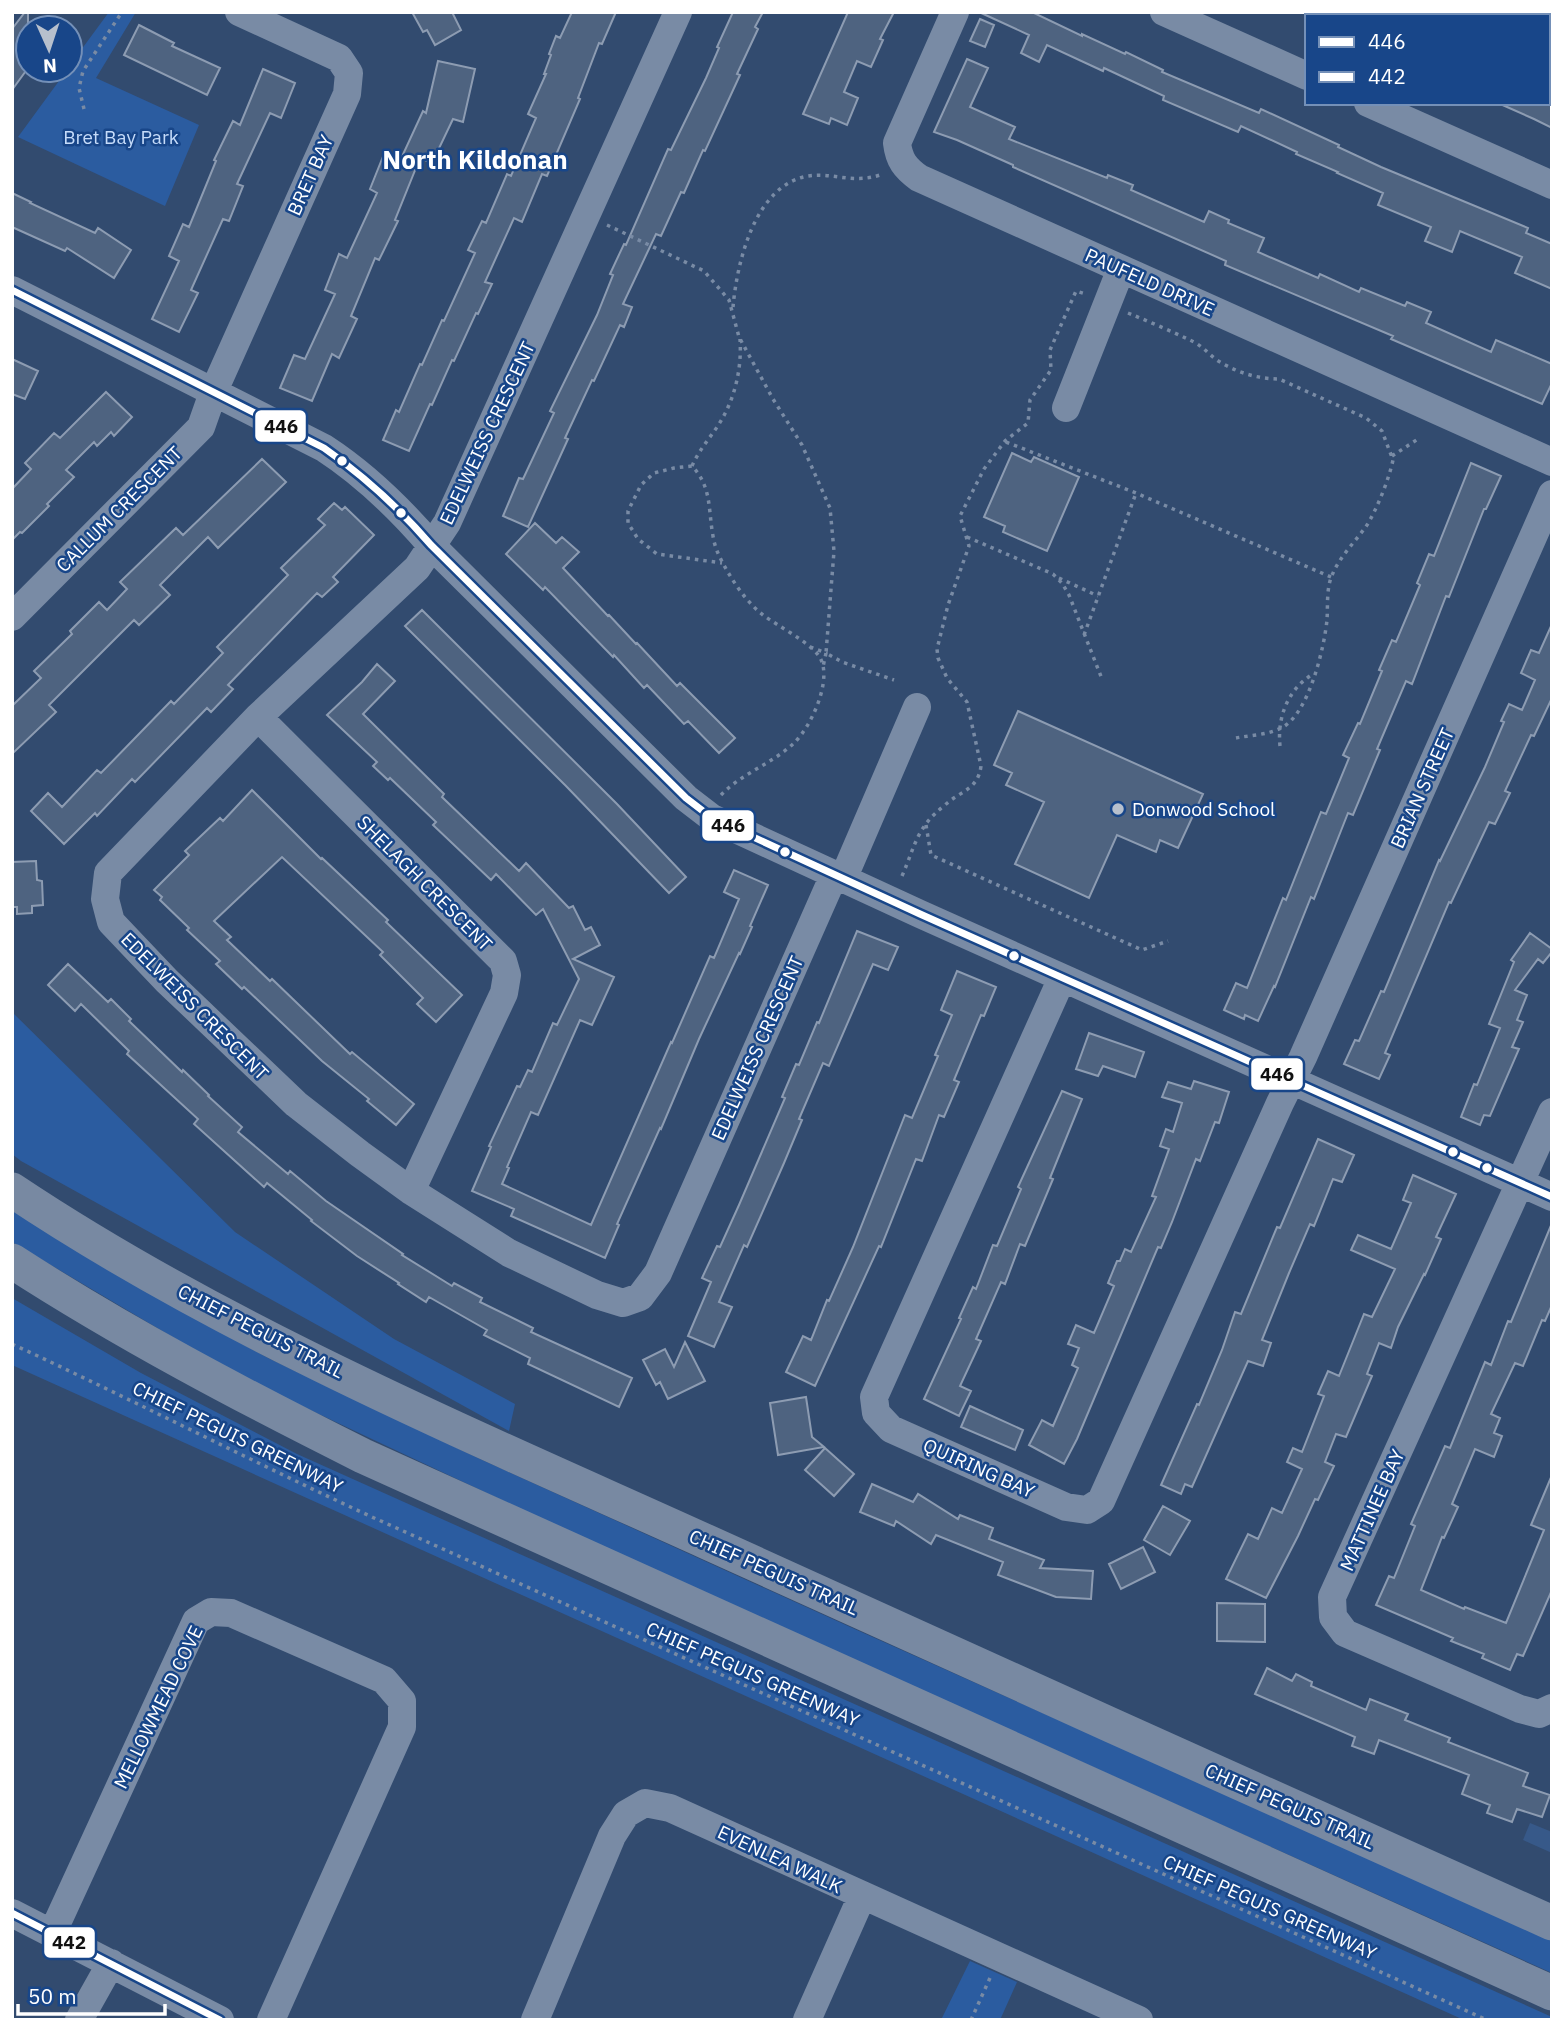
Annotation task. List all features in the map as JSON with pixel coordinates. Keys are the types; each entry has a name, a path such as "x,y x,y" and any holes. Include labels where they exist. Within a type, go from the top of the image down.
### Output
{"main road":[{"name":"CHIEF PEGUIS TRAIL","path":"12,1190 182,1292 458,1429 1552,1923"},
{"path":"12,1261 152,1346 375,1462 1552,1993"}],"street":[{"name":"BRET BAY","path":"213,393 347,94 349,73 339,58 239,12"},
{"name":"EDELWEISS CRESCENT","path":"678,12 447,523 418,568 258,717 108,873 105,900 111,922 167,981 296,1104 411,1191 509,1253 597,1295 623,1303 640,1297 657,1273 917,707"},
{"path":"902,162 899,159 898,143 901,132 955,12"},
{"path":"1164,12 1305,75"},
{"path":"1372,105 1552,186"},
{"name":"PAUFELD DRIVE","path":"902,162 919,178 1552,462"},
{"path":"1066,408 1121,269"},
{"path":"12,290 324,448 347,463 414,526 686,798 727,826 1552,1197"},
{"name":"CALLUM CRESCENT","path":"12,617 201,426 213,393"},
{"name":"BRIAN STREET","path":"1292,1081 1552,494"},
{"name":"SHELAGH CRESCENT","path":"258,717 503,961 507,975 503,993 411,1191"},
{"name":"QUIRING BAY","path":"1062,978 881,1378 874,1397 876,1413 891,1429 1066,1507 1087,1510 1101,1501 1292,1081"},
{"name":"MATTINEE BAY","path":"1552,1112 1332,1597 1333,1617 1345,1633 1520,1709 1539,1714 1552,1708"},
{"name":"MELLOWMEAD COVE","path":"52,1934 196,1621 211,1612 231,1613 384,1680 402,1701 402,1727 271,2020"},
{"name":"EVENLEA WALK","path":"535,2020 612,1836 626,1814 645,1803 670,1808 1139,2020"},
{"path":"807,2020 863,1896"},
{"path":"12,1913 220,2020"},
{"path":"79,2020 110,1963"}],"path":[{"path":"84,110 79,88 83,71 122,12"},
{"path":"732,311 749,235 768,201 780,188 791,181 808,176 857,180 874,177 887,173 902,162"},
{"path":"586,215 704,271 729,300 739,337 740,363 730,403 692,466"},
{"path":"902,876 925,822 976,782 980,774 981,766 967,702 947,678 937,649 948,605 969,546 960,516 984,469 1005,441 1028,424 1030,400 1051,370 1050,350 1076,291 1195,343 1219,362 1246,374 1264,379 1279,379 1366,418 1382,431 1392,456 1392,467 1368,523 1335,567 1331,577 1327,624 1315,673 1298,714 1279,730 1236,738"},
{"path":"706,813 734,782 780,754 805,732 819,702 826,653 834,551 830,508 802,445 739,337"},
{"path":"1392,456 1418,439"},
{"path":"1005,441 1136,493 1331,577"},
{"path":"692,466 654,473 640,485 628,510 628,523 638,539 657,554 722,562"},
{"path":"692,466 702,476 712,535 722,562 743,594 760,613 820,657 822,672"},
{"path":"1084,635 1136,493"},
{"path":"965,536 1098,596"},
{"path":"1056,577 1069,595 1102,679"},
{"path":"806,645 842,662 894,680"},
{"path":"1280,746 1279,730 1292,693 1303,680 1315,673"},
{"path":"925,822 931,855 1143,950 1168,941"},
{"name":"CHIEF PEGUIS GREENWAY","path":"12,1344 255,1463 385,1523 1487,2020"},
{"path":"971,2020 999,1956"}],"green space":[{"name":"Bret Bay Park","path":"109,12 136,12 96,78 199,125 165,206 18,137 57,84 84,84 84,46"},
{"path":"12,1012 235,1232 394,1339 515,1404 509,1431 12,1154"},
{"path":"12,1204 137,1286 268,1358 480,1459 859,1631 1552,1940 1552,1973 591,1542 240,1377 12,1242"},
{"path":"12,1298 141,1373 297,1454 1552,2017 1552,2020 1464,2020 12,1365"},
{"path":"970,1961 1017,1982 1000,2020 941,2020"}],"shaded area":[{"path":"1530,1823 1552,1832 1552,1853 1523,1840"}],"building":[{"path":"412,12 452,12 461,30 435,45 427,30 423,32"},
{"path":"572,12 616,12 602,44 599,43 578,98 580,99 547,176 542,174 522,222 514,218 485,282 492,284 432,405 430,404 409,451 383,440 442,320 444,321 475,253 468,250 482,221 486,223 507,174 511,176 536,118 528,114 546,74 551,55 549,54 556,36 560,38"},
{"path":"733,12 763,12 737,74 740,75 705,151 703,150 684,193 681,192 661,236 656,234 623,304 632,307 624,327 620,325 594,381 592,380 528,527 503,516 519,478 523,479 554,413 550,411 597,315 613,275 610,274 624,244 626,245 668,149 671,150 706,78"},
{"path":"848,12 894,12 880,39 883,40 871,67 857,61 844,92 858,98 847,125 831,118 829,124 803,114"},
{"path":"979,12 1032,12 1082,36 1125,54 1126,52 1163,70 1162,72 1259,113 1261,109 1381,167 1528,228 1526,233 1552,244 1552,289 1515,273 1522,257 1460,231 1452,252 1425,241 1431,227 1378,205 1383,193 1241,126 1238,132 1163,100 1164,96 1104,68 1103,71 1047,45 1039,62 1021,53 1029,35"},
{"path":"980,19 994,25 985,47 970,41"},
{"path":"139,25 174,43 172,46 220,68 207,95 124,55"},
{"path":"14,26 14,84 16,84 12,90"},
{"path":"967,59 988,68 970,107 1015,127 1009,139 1107,178 1108,175 1133,185 1131,190 1204,222 1209,211 1229,220 1228,223 1264,238 1258,252 1318,278 1320,274 1359,292 1361,288 1405,306 1407,302 1431,312 1426,323 1491,352 1496,340 1552,364 1552,383 1542,404 1391,339 1393,336 1225,265 1226,261 934,132"},
{"path":"438,61 475,69 463,122 453,119 432,163 420,158 395,220 398,221 379,260 375,258 351,316 357,319 339,358 332,354 312,401 280,388 294,355 305,359 335,294 325,290 339,254 347,258 377,193 370,189 384,154 400,161 423,111 426,113"},
{"path":"263,69 295,83 281,118 270,113 237,184 243,186 229,221 223,219 191,290 198,293 179,332 152,319 179,261 169,256 183,224 189,227 216,161 214,160 233,121 240,125"},
{"path":"1552,103 1552,128 1502,105"},
{"path":"12,193 95,233 98,228 131,250 114,278 67,248 65,251 12,227"},
{"path":"12,359 38,371 25,399 12,394"},
{"path":"106,392 132,417 114,436 111,432 97,446 94,442 66,470 74,477 47,504 49,506 12,540 12,489 31,469 25,463 54,433 60,438"},
{"path":"1012,453 1031,462 1034,457 1079,477 1047,551 1003,532 1005,526 984,517"},
{"path":"262,459 286,482 218,548 208,537 160,585 170,595 139,625 134,620 49,705 56,712 12,754 12,706 41,678 34,671 72,634 70,631 99,602 107,610 127,589 120,582 176,528 183,535"},
{"path":"1471,463 1501,476 1484,509 1449,597 1446,596 1412,684 1406,681 1353,815 1348,813 1275,987 1258,1021 1245,1015 1244,1019 1224,1010 1236,983 1247,988 1321,812 1326,814 1349,758 1343,755 1358,723 1360,724 1392,640 1396,642 1420,585 1417,583 1429,554 1434,556"},
{"path":"334,503 342,510 345,507 374,535 333,577 338,582 322,597 317,593 228,685 233,689 211,712 207,708 135,782 132,779 97,816 95,813 64,844 31,811 48,793 62,807 97,770 101,773 171,701 174,704 223,653 217,647 288,575 281,568 325,525 318,519"},
{"path":"535,523 556,543 562,537 579,552 563,568 677,686 680,683 735,738 719,753 688,721 684,724 647,685 644,688 545,587 543,590 506,554"},
{"path":"422,610 617,804 686,877 669,893 405,626"},
{"path":"1552,624 1552,698 1505,791 1510,793 1495,824 1489,822 1451,903 1449,902 1385,1053 1390,1055 1379,1079 1344,1064 1355,1040 1359,1041 1381,991 1384,992 1439,860 1485,767 1509,704 1522,710 1535,680 1521,673 1531,650 1539,653"},
{"path":"377,664 395,681 363,714 444,794 442,797 519,871 526,863 569,908 573,906 585,930 591,927 600,945 573,959 614,977 592,1025 580,1020 538,1115 531,1112 502,1184 591,1225 710,956 714,958 739,899 724,892 734,870 768,885 740,954 617,1224 619,1225 605,1258 511,1216 514,1209 472,1191 491,1147 489,1146 517,1086 520,1087 528,1070 532,1072 553,1023 557,1025 579,979 543,909 536,915 496,874 491,880 433,825 436,822 390,778 388,780 373,766 377,762 327,715"},
{"name":"Donwood School","path":"1018,711 1203,794 1178,848 1160,840 1156,852 1117,835 1089,898 1015,864 1044,802 1006,785 1012,773 994,765"},
{"path":"252,790 462,995 436,1022 417,1004 423,998 380,955 383,952 282,857 214,921 231,937 227,940 270,981 272,979 350,1054 352,1052 414,1104 396,1125 216,964 220,961 187,930 189,928 160,900 162,897 154,890 189,855 185,851 220,818 223,821"},
{"path":"36,861 37,880 42,881 43,905 32,906 32,913 17,914 17,907 12,907 12,862"},
{"path":"857,931 898,947 888,970 873,964 829,1066 823,1063 784,1163 719,1302 732,1307 714,1347 688,1336 711,1282 702,1278 739,1205 785,1098 782,1097 796,1064 799,1065 817,1022 819,1023"},
{"path":"1530,933 1552,949 1552,952 1543,963 1538,959 1515,990 1527,995 1517,1020 1523,1022 1512,1047 1519,1049 1490,1116 1484,1115 1480,1125 1461,1117 1500,1028 1489,1024 1514,962 1511,960"},
{"path":"68,964 108,1002 111,999 131,1019 129,1021 242,1127 238,1132 288,1174 290,1171 326,1201 402,1255 452,1286 454,1283 482,1298 480,1302 533,1328 531,1332 632,1378 619,1407 528,1364 530,1358 484,1335 487,1330 429,1297 426,1302 357,1256 267,1183 264,1187 194,1124 198,1119 127,1054 129,1051 81,1004 75,1011 48,985"},
{"path":"957,971 996,987 984,1016 981,1015 954,1080 959,1082 944,1117 939,1115 922,1161 916,1159 881,1247 879,1246 815,1386 786,1372 803,1336 811,1340 853,1247 905,1115 912,1118 952,1015 941,1010"},
{"path":"1089,1033 1144,1052 1135,1077 1103,1066 1098,1076 1076,1069"},
{"path":"1194,1081 1229,1092 1219,1123 1215,1122 1200,1161 1196,1159 1161,1248 1158,1247 1064,1464 1029,1445 1042,1420 1053,1426 1078,1368 1072,1365 1079,1348 1068,1344 1076,1325 1094,1333 1114,1286 1108,1283 1117,1261 1120,1261 1125,1249 1131,1252 1156,1197 1152,1196 1169,1149 1160,1146 1166,1129 1173,1132 1182,1103 1162,1097 1168,1082 1191,1089"},
{"path":"1062,1091 1082,1099 1025,1246 1020,1244 1005,1284 1001,1282 976,1339 981,1341 960,1386 971,1391 959,1416 924,1399 973,1287 976,1289 993,1245 997,1246 1021,1189 1018,1187"},
{"path":"1318,1139 1354,1155 1342,1182 1333,1179 1314,1226 1310,1224 1262,1340 1271,1343 1263,1366 1248,1361 1192,1487 1185,1484 1181,1494 1161,1485 1197,1404 1199,1405 1235,1312 1241,1314"},
{"path":"1413,1175 1456,1194 1436,1237 1441,1239 1398,1327 1391,1348 1379,1343 1367,1374 1372,1376 1346,1437 1336,1434 1325,1462 1334,1466 1266,1598 1226,1579 1248,1534 1258,1539 1272,1508 1282,1513 1302,1469 1287,1462 1293,1448 1302,1452 1324,1396 1318,1394 1328,1371 1339,1376 1364,1314 1372,1317 1395,1269 1351,1250 1358,1235 1391,1249 1411,1203 1403,1200"},
{"path":"1552,1223 1552,1305 1545,1321 1542,1320 1523,1366 1515,1363 1491,1414 1500,1418 1494,1433 1502,1436 1494,1457 1475,1449 1452,1504 1458,1507 1444,1538 1442,1537 1421,1590 1464,1609 1465,1607 1506,1623 1544,1530 1531,1525 1552,1475 1552,1590 1523,1656 1517,1654 1510,1670 1482,1658 1484,1654 1451,1641 1453,1638 1376,1605 1389,1576 1394,1578 1415,1526 1411,1524 1445,1446 1450,1448 1485,1362 1491,1365"},
{"path":"685,1342 705,1381 668,1399 660,1382 656,1385 643,1360 665,1349 674,1367"},
{"path":"806,1397 812,1437 824,1447 778,1455 770,1403"},
{"path":"970,1406 1023,1430 1015,1450 961,1427"},
{"path":"825,1448 854,1474 834,1496 805,1470"},
{"path":"872,1484 913,1502 918,1494 958,1519 960,1515 993,1528 989,1539 1044,1560 1040,1568 1093,1571 1091,1599 1056,1597 998,1575 1003,1562 936,1535 931,1544 896,1521 894,1526 860,1512"},
{"path":"1163,1506 1190,1521 1170,1555 1144,1540"},
{"path":"1143,1547 1155,1572 1121,1589 1109,1564"},
{"path":"1217,1603 1265,1604 1265,1642 1217,1641"},
{"path":"1267,1668 1292,1681 1296,1674 1312,1682 1311,1686 1366,1710 1370,1699 1408,1714 1405,1720 1450,1738 1448,1742 1528,1773 1523,1786 1550,1795 1542,1817 1517,1809 1512,1822 1487,1813 1490,1805 1462,1794 1469,1775 1379,1740 1374,1754 1352,1746 1355,1737 1255,1694"}],"transit line":[{"name":"446","path":"12,290 324,448 339,459 394,505 686,798 712,818 1552,1197"},
{"name":"442","path":"12,1913 220,2020"}],"place":[{"name":"Donwood School","path":"1118,809"}],"district":[{"name":"North Kildonan","path":"475,160"}]}
